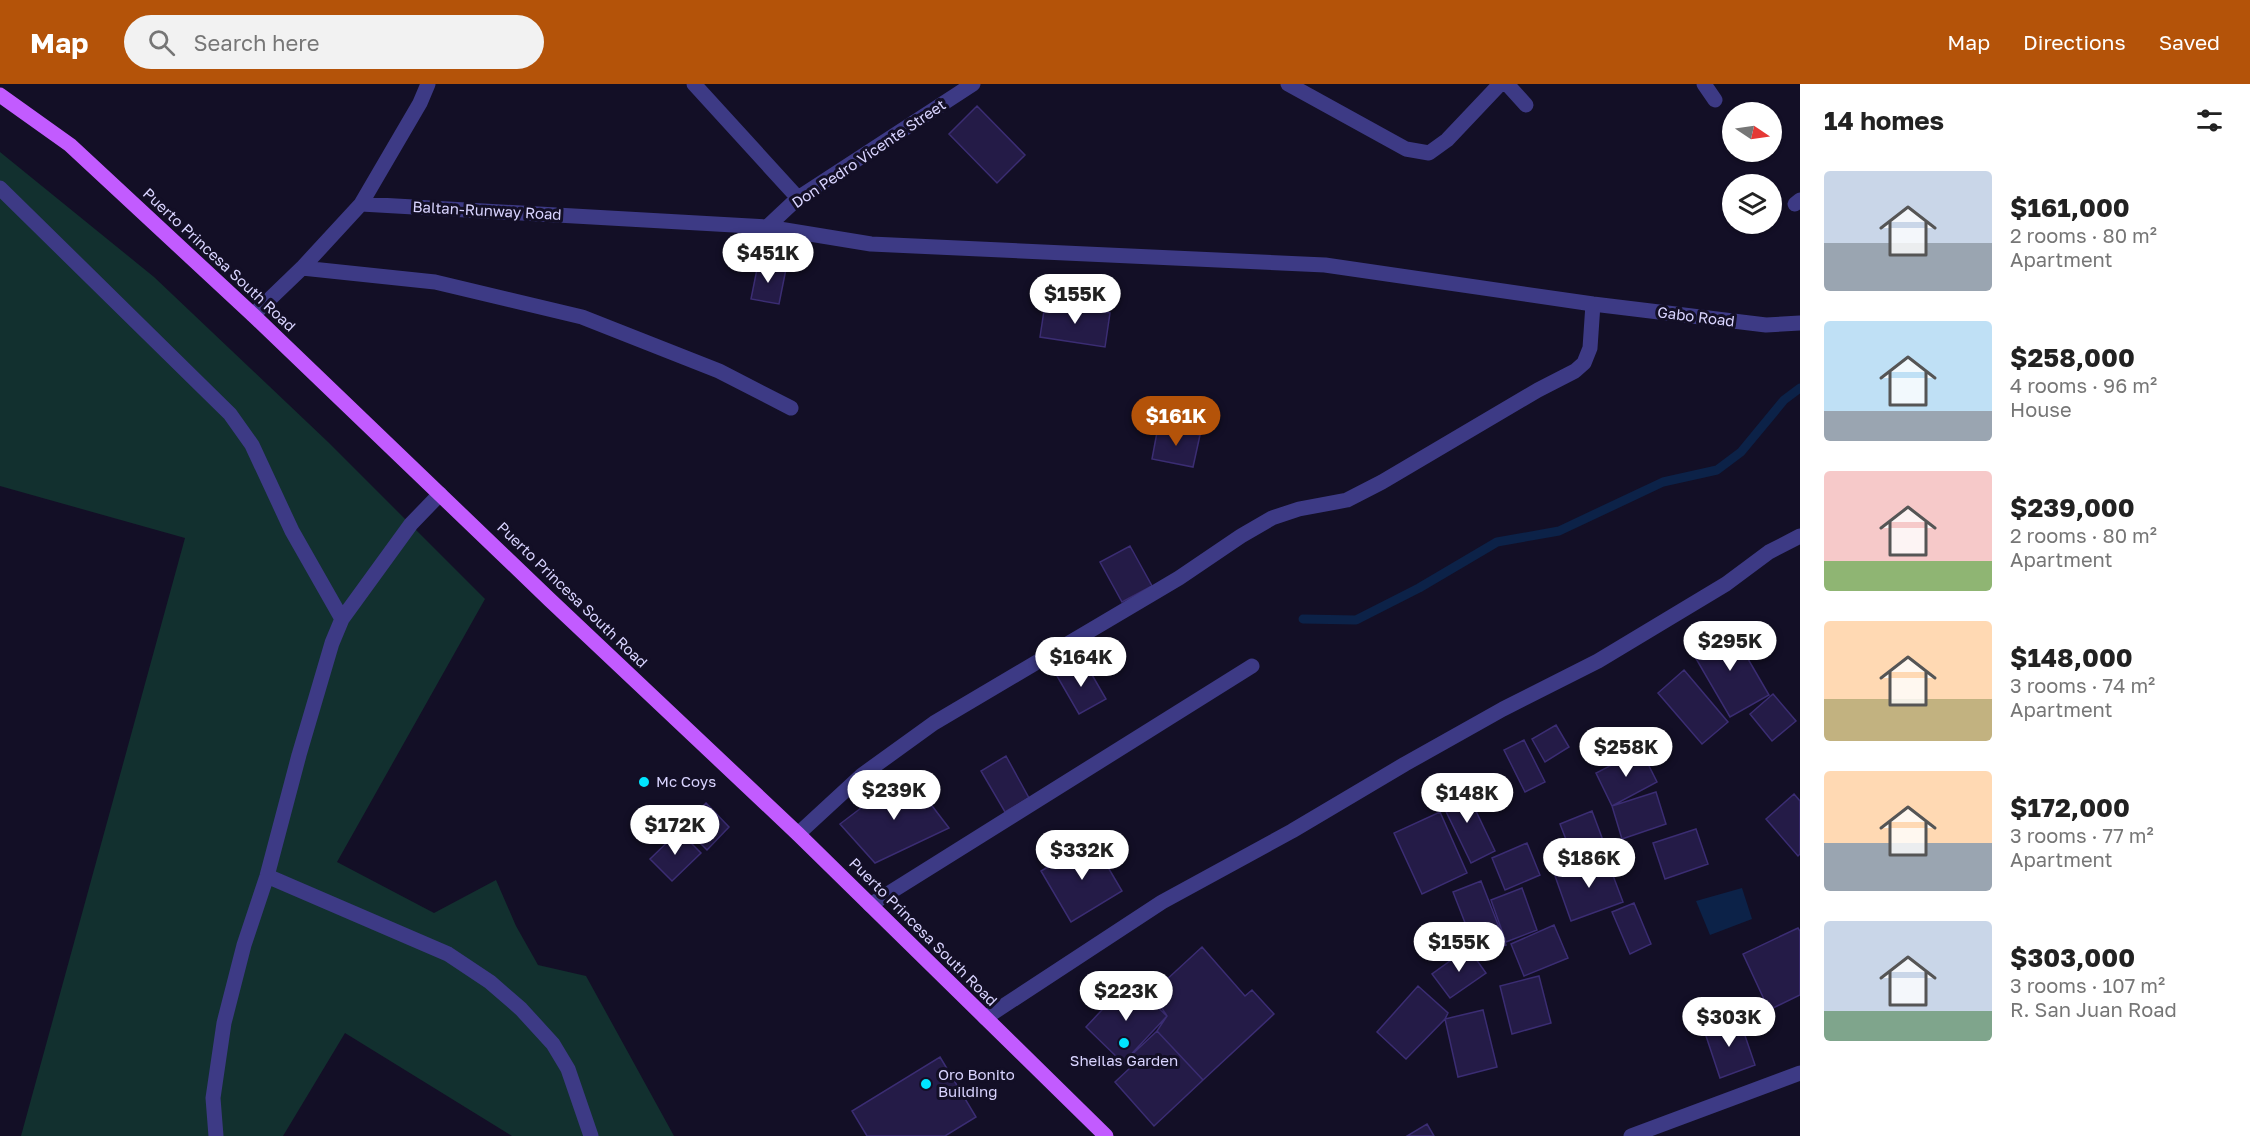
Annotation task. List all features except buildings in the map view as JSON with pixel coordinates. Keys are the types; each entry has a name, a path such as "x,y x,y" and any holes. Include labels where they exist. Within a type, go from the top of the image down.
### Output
{"main road":[{"name":"Puerto Princesa South Road","path":"0,95 70,145 253,315 798,834 1106,1136"}],"street":[{"path":"253,315 302,268 361,204 420,103 428,84"},
{"name":"Don Pedro Vicente Street","path":"767,227 798,198 973,84"},
{"path":"1288,84 1406,149 1430,153 1447,140 1500,84"},
{"path":"1507,84 1527,105"},
{"path":"1704,84 1715,100"},
{"path":"703,87 798,198"},
{"path":"0,188 231,414 252,445 292,531 342,619"},
{"name":"Baltan-Runway Road","path":"361,204 767,227 871,244 1325,265 1593,304"},
{"path":"302,268 435,282 582,317 719,370 791,408"},
{"path":"798,834 862,775 934,723 1179,578 1241,536 1272,518 1299,509 1347,500 1441,449 1538,390 1575,371 1584,363 1590,348 1593,304"},
{"name":"Gabo Road","path":"1593,304 1766,325 1800,323"},
{"path":"216,1136 213,1098 224,1023 244,945 267,876 314,700 332,643 342,619 411,524 440,494"},
{"path":"985,1018 1162,902 1292,831 1503,709 1598,661 1726,584 1769,552 1800,536"},
{"path":"870,905 1252,666"},
{"path":"267,876 448,954 490,982 521,1009 553,1044 568,1070 591,1136"},
{"path":"1631,1136 1800,1073"}],"green space":[{"path":"0,152 154,277 328,442 485,599 337,862 434,913 496,880 516,926 538,965 586,976 674,1136 512,1136 345,1033 283,1136 21,1136 185,538 0,486"}],"water":[{"path":"1742,888 1752,919 1710,935 1696,901"}],"waterway":[{"path":"1303,619 1356,620 1419,588 1497,542 1559,531 1663,482 1717,470 1741,452 1784,400 1800,388"}],"place":[{"name":"Mc Coys","path":"644,782"},
{"name":"Sheilas Garden","path":"1124,1043"},
{"name":"Oro Bonito Building","path":"926,1084"}]}
